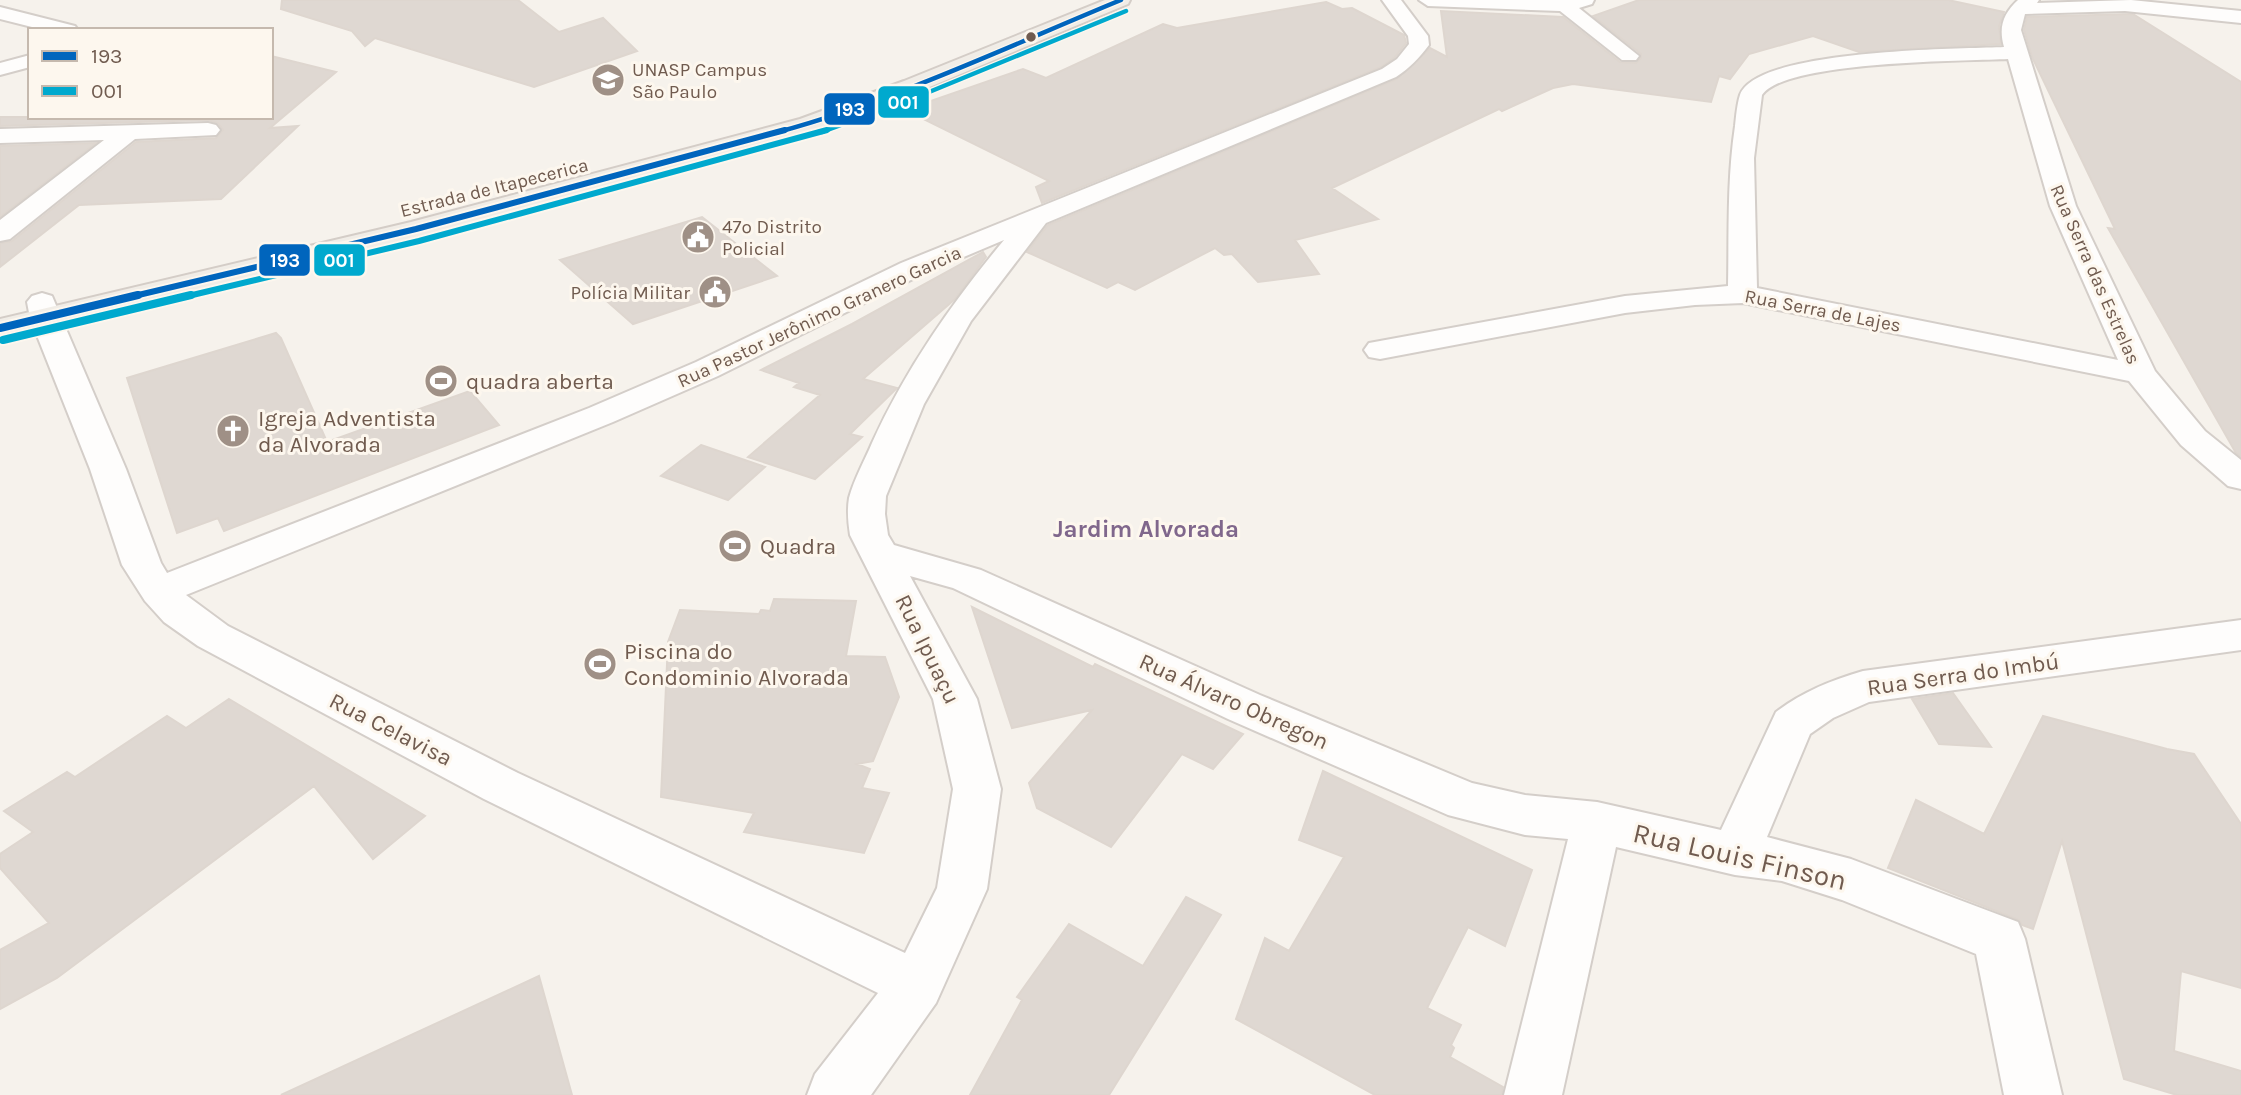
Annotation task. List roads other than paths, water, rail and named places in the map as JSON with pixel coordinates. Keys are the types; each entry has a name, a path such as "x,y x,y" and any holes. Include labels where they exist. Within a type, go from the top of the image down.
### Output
{"main road":[{"name":"Estrada de Itapecerica","path":"0,313 44,310 428,225 808,124 1121,0"},
{"name":"Estrada de Itapecerica","path":"0,328 44,310"}],"street":[{"name":"Rua Pastor Jerônimo Granero Garcia","path":"159,591 601,415 707,369 911,270 1389,73 1404,63 1419,45 1418,36 1391,0"},
{"path":"1428,0 1564,6 1585,0"},
{"path":"2180,0 2241,17"},
{"path":"2023,5 2125,5 2241,17"},
{"name":"Rua Serra das Estrelas","path":"2023,5 2010,24 2015,53 2063,206 2140,373 2193,438 2241,478"},
{"path":"1564,6 1576,12 1629,56"},
{"path":"0,13 60,28"},
{"path":"1742,294 1742,158 1752,94 1757,85 1782,75 1850,63 2015,53"},
{"path":"0,69 28,62"},
{"path":"0,136 122,127 208,130"},
{"path":"0,233 122,127"},
{"name":"Rua Ipuaçu","path":"836,1095 917,985 962,889 977,789 955,699 869,535 866,514 869,496 915,388 954,326 1036,220"},
{"name":"Rua Serra de Lajes","path":"1380,351 1443,335 1631,303 1714,294 1742,294 2140,373"},
{"name":"Rua Celavisa","path":"44,310 108,469 142,565 159,591 178,612 213,636 501,786 917,985"},
{"name":"Rua Álvaro Obregon","path":"879,554 967,579 1244,707 1465,801 1525,815 1597,822"},
{"name":"Rua Serra do Imbú","path":"1735,854 1792,723 1807,711 1827,701 1863,687 2241,635"},
{"path":"1533,1095 1597,822"},
{"name":"Rua Louis Finson","path":"1597,822 1735,854 1782,860 1851,881 1999,939 2033,1095"}],"place":[{"name":"UNASP Campus São Paulo","path":"608,80"},
{"name":"47º Distrito Policial","path":"698,237"},
{"name":"Polícia Militar","path":"715,292"},
{"name":"quadra aberta","path":"441,381"},
{"name":"Igreja Adventista da Alvorada","path":"233,431"},
{"name":"Quadra","path":"735,546"},
{"name":"Piscina do Condominio Alvorada","path":"600,664"}],"district":[{"name":"Jardim Alvorada","path":"1146,529"}]}
